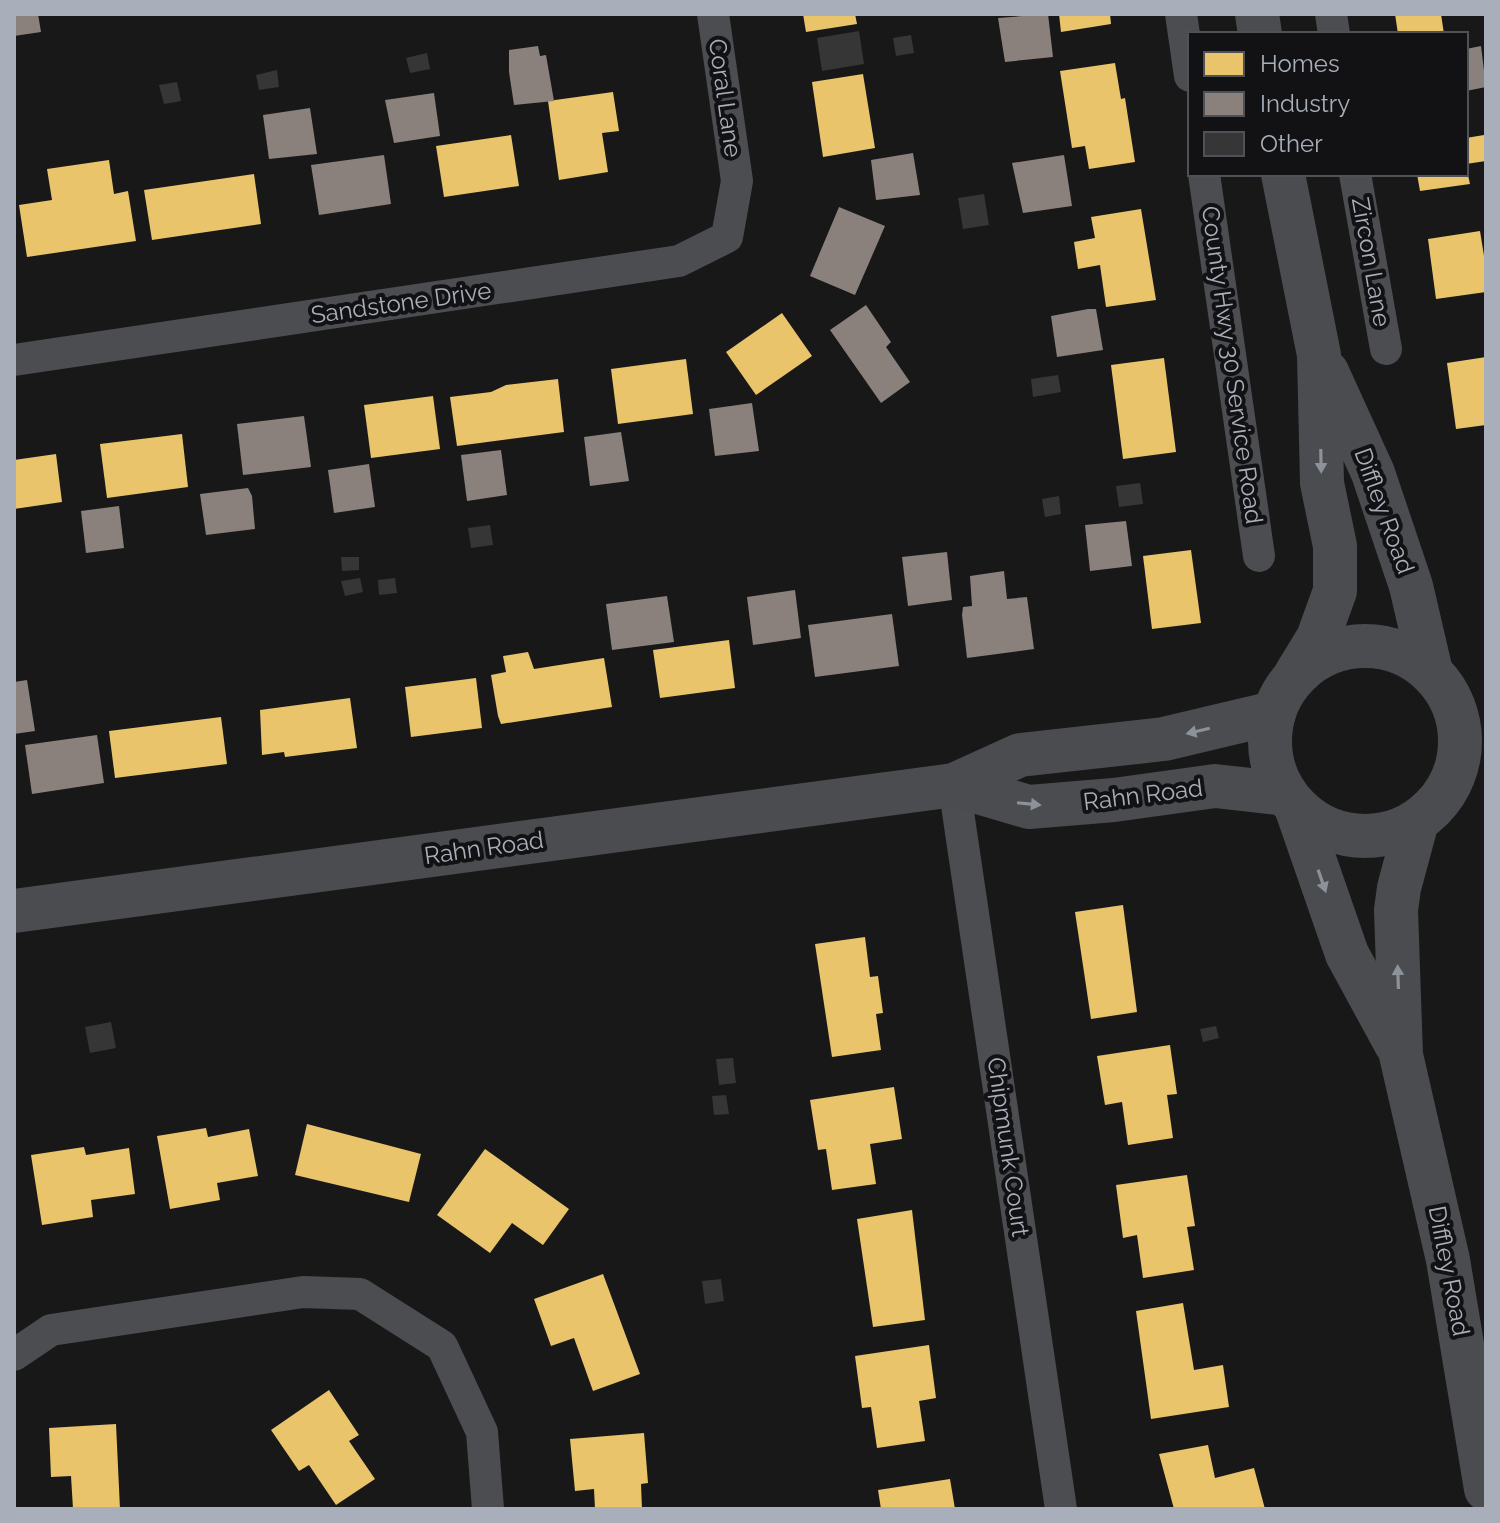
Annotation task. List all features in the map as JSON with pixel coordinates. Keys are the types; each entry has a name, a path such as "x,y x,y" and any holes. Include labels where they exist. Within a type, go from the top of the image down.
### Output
{"main road":[{"name":"Diffley Road","path":"1283,176 1319,355 1322,483 1335,546 1335,591 1318,638 1284,695"},
{"name":"Diffley Road","path":"1319,355 1373,473 1411,586 1455,687"},
{"path":"1377,646 1406,655 1455,687 1459,757 1467,779 1417,821 1387,834 1354,836 1323,827 1291,801 1274,768 1269,741 1284,695 1319,657 1347,647 1377,646"},
{"name":"Rahn Road","path":"14,911 954,785 1020,755 1164,739 1284,695"},
{"name":"Rahn Road","path":"954,785 1029,807 1114,800 1215,786 1291,801"},
{"name":"Diffley Road","path":"1291,801 1347,954 1401,1055"},
{"name":"Diffley Road","path":"1417,821 1396,910 1401,1055 1448,1260 1486,1489"}],"street":[{"name":"Coral Lane","path":"713,14 737,181"},
{"path":"1181,14 1188,62"},
{"name":"County Hwy 30 Service Road","path":"1204,176 1259,556"},
{"name":"Zircon Lane","path":"1355,176 1386,349"},
{"name":"Sandstone Drive","path":"14,360 679,261 727,237 737,181"},
{"name":"Chipmunk Court","path":"954,785 1061,1509"},
{"path":"14,1355 51,1330 303,1292 360,1294 442,1346 482,1432 488,1509"}],"building: Homes":[{"path":"803,14 855,14 857,24 806,32"},
{"path":"1059,14 1110,14 1111,24 1061,32"},
{"path":"1395,14 1441,14 1444,32 1398,32"},
{"path":"1115,63 1121,99 1125,98 1135,162 1089,169 1085,146 1072,148 1060,71"},
{"path":"863,74 875,148 823,157 812,82"},
{"path":"613,92 619,131 602,133 608,172 559,180 548,101"},
{"path":"511,135 519,186 444,197 436,146"},
{"path":"1484,135 1486,161 1468,164 1468,138"},
{"path":"109,160 114,194 128,191 136,241 27,257 19,205 52,200 47,169"},
{"path":"254,174 261,224 152,240 144,190"},
{"path":"1468,175 1470,184 1420,191 1417,176"},
{"path":"1141,209 1156,300 1106,307 1100,265 1078,269 1074,242 1095,238 1091,217"},
{"path":"1480,231 1486,292 1436,299 1428,239"},
{"path":"782,313 812,356 756,395 726,352"},
{"path":"1486,357 1486,425 1456,429 1447,363"},
{"path":"1164,358 1176,452 1123,459 1111,365"},
{"path":"686,359 693,414 618,424 611,369"},
{"path":"558,379 564,432 457,446 450,397 491,392 506,385"},
{"path":"433,396 440,449 371,458 364,405"},
{"path":"182,434 188,487 107,498 100,444"},
{"path":"56,454 62,502 14,509 14,460"},
{"path":"1191,550 1201,623 1152,629 1143,556"},
{"path":"729,640 735,688 660,698 653,650"},
{"path":"528,652 534,669 604,658 612,707 501,724 491,675 506,672 503,656"},
{"path":"476,678 482,728 411,737 405,687"},
{"path":"350,698 357,748 285,757 284,752 262,755 260,710"},
{"path":"221,717 227,764 115,778 109,731"},
{"path":"1123,905 1137,1012 1091,1019 1075,912"},
{"path":"865,937 870,977 878,976 883,1013 876,1014 881,1050 832,1057 815,944"},
{"path":"1170,1045 1177,1094 1167,1095 1173,1138 1128,1145 1122,1102 1105,1105 1097,1056"},
{"path":"894,1087 902,1139 870,1144 876,1184 832,1190 826,1149 818,1150 810,1100"},
{"path":"307,1124 421,1154 409,1202 295,1175"},
{"path":"206,1128 208,1137 249,1129 258,1176 217,1183 220,1200 170,1209 157,1136"},
{"path":"84,1147 86,1155 129,1148 135,1194 91,1200 93,1217 42,1225 31,1155"},
{"path":"485,1149 569,1209 543,1245 512,1223 490,1253 437,1215"},
{"path":"1187,1175 1195,1226 1187,1227 1194,1270 1143,1278 1137,1235 1123,1238 1116,1185"},
{"path":"912,1210 925,1320 873,1327 857,1219"},
{"path":"603,1274 640,1374 593,1391 574,1338 551,1346 534,1299"},
{"path":"1183,1303 1194,1370 1223,1365 1229,1407 1151,1419 1136,1311"},
{"path":"929,1345 936,1398 919,1401 925,1441 877,1448 871,1407 862,1408 855,1356"},
{"path":"329,1390 359,1435 349,1441 375,1479 336,1505 309,1465 299,1471 271,1430"},
{"path":"116,1424 120,1509 73,1509 71,1476 51,1477 49,1428"},
{"path":"644,1433 648,1483 641,1484 642,1509 595,1509 594,1489 575,1491 570,1439"},
{"path":"1208,1445 1215,1478 1254,1468 1265,1509 1174,1509 1159,1454"},
{"path":"950,1479 955,1509 881,1509 878,1490"}],"building: Industry":[{"path":"14,14 38,14 41,32 14,36"},
{"path":"1048,14 1053,57 1005,62 998,18"},
{"path":"538,46 540,56 546,55 554,101 514,105 509,50"},
{"path":"1481,46 1486,87 1468,91 1468,49"},
{"path":"434,93 440,136 394,143 385,100"},
{"path":"310,108 317,154 269,159 263,115"},
{"path":"913,153 920,195 876,200 871,160"},
{"path":"384,155 391,204 319,215 311,165"},
{"path":"1064,155 1072,206 1023,213 1012,163"},
{"path":"839,207 885,226 855,295 810,276"},
{"path":"866,305 891,342 886,347 910,382 881,403 830,330"},
{"path":"1096,309 1103,350 1057,357 1051,316"},
{"path":"752,403 759,451 715,456 709,409"},
{"path":"304,416 311,467 243,475 237,424"},
{"path":"621,432 629,481 590,486 584,437"},
{"path":"501,450 507,495 467,501 461,455"},
{"path":"369,464 375,507 334,513 328,470"},
{"path":"248,488 252,496 255,529 206,535 200,494"},
{"path":"119,506 124,548 86,553 81,511"},
{"path":"1126,521 1132,566 1090,571 1085,525"},
{"path":"947,552 952,600 908,606 902,557"},
{"path":"1004,571 1007,599 1027,597 1034,649 967,658 962,615 963,607 972,606 970,576"},
{"path":"795,590 801,638 753,645 747,597"},
{"path":"667,596 674,642 612,650 606,604"},
{"path":"892,614 899,666 815,677 808,625"},
{"path":"27,680 35,731 14,734 14,682"},
{"path":"97,735 104,783 32,794 25,745"}],"building: Other":[{"path":"859,31 864,64 822,71 817,38"},
{"path":"911,35 914,53 896,56 893,38"},
{"path":"427,53 430,69 410,73 406,58"},
{"path":"277,70 279,87 259,90 256,75"},
{"path":"177,82 181,101 164,104 159,85"},
{"path":"984,194 989,225 963,229 958,198"},
{"path":"1058,375 1061,392 1033,397 1031,379"},
{"path":"1140,483 1143,504 1119,507 1116,486"},
{"path":"1059,496 1061,514 1045,517 1042,499"},
{"path":"490,525 493,545 471,548 468,528"},
{"path":"341,557 359,557 359,570 342,571"},
{"path":"360,578 363,592 345,596 341,581"},
{"path":"395,578 397,593 379,595 378,580"},
{"path":"111,1022 116,1048 90,1053 85,1027"},
{"path":"1216,1026 1219,1038 1203,1042 1200,1029"},
{"path":"733,1058 736,1083 719,1085 716,1059"},
{"path":"726,1095 729,1114 714,1115 712,1096"},
{"path":"721,1279 724,1301 705,1304 702,1281"}]}
